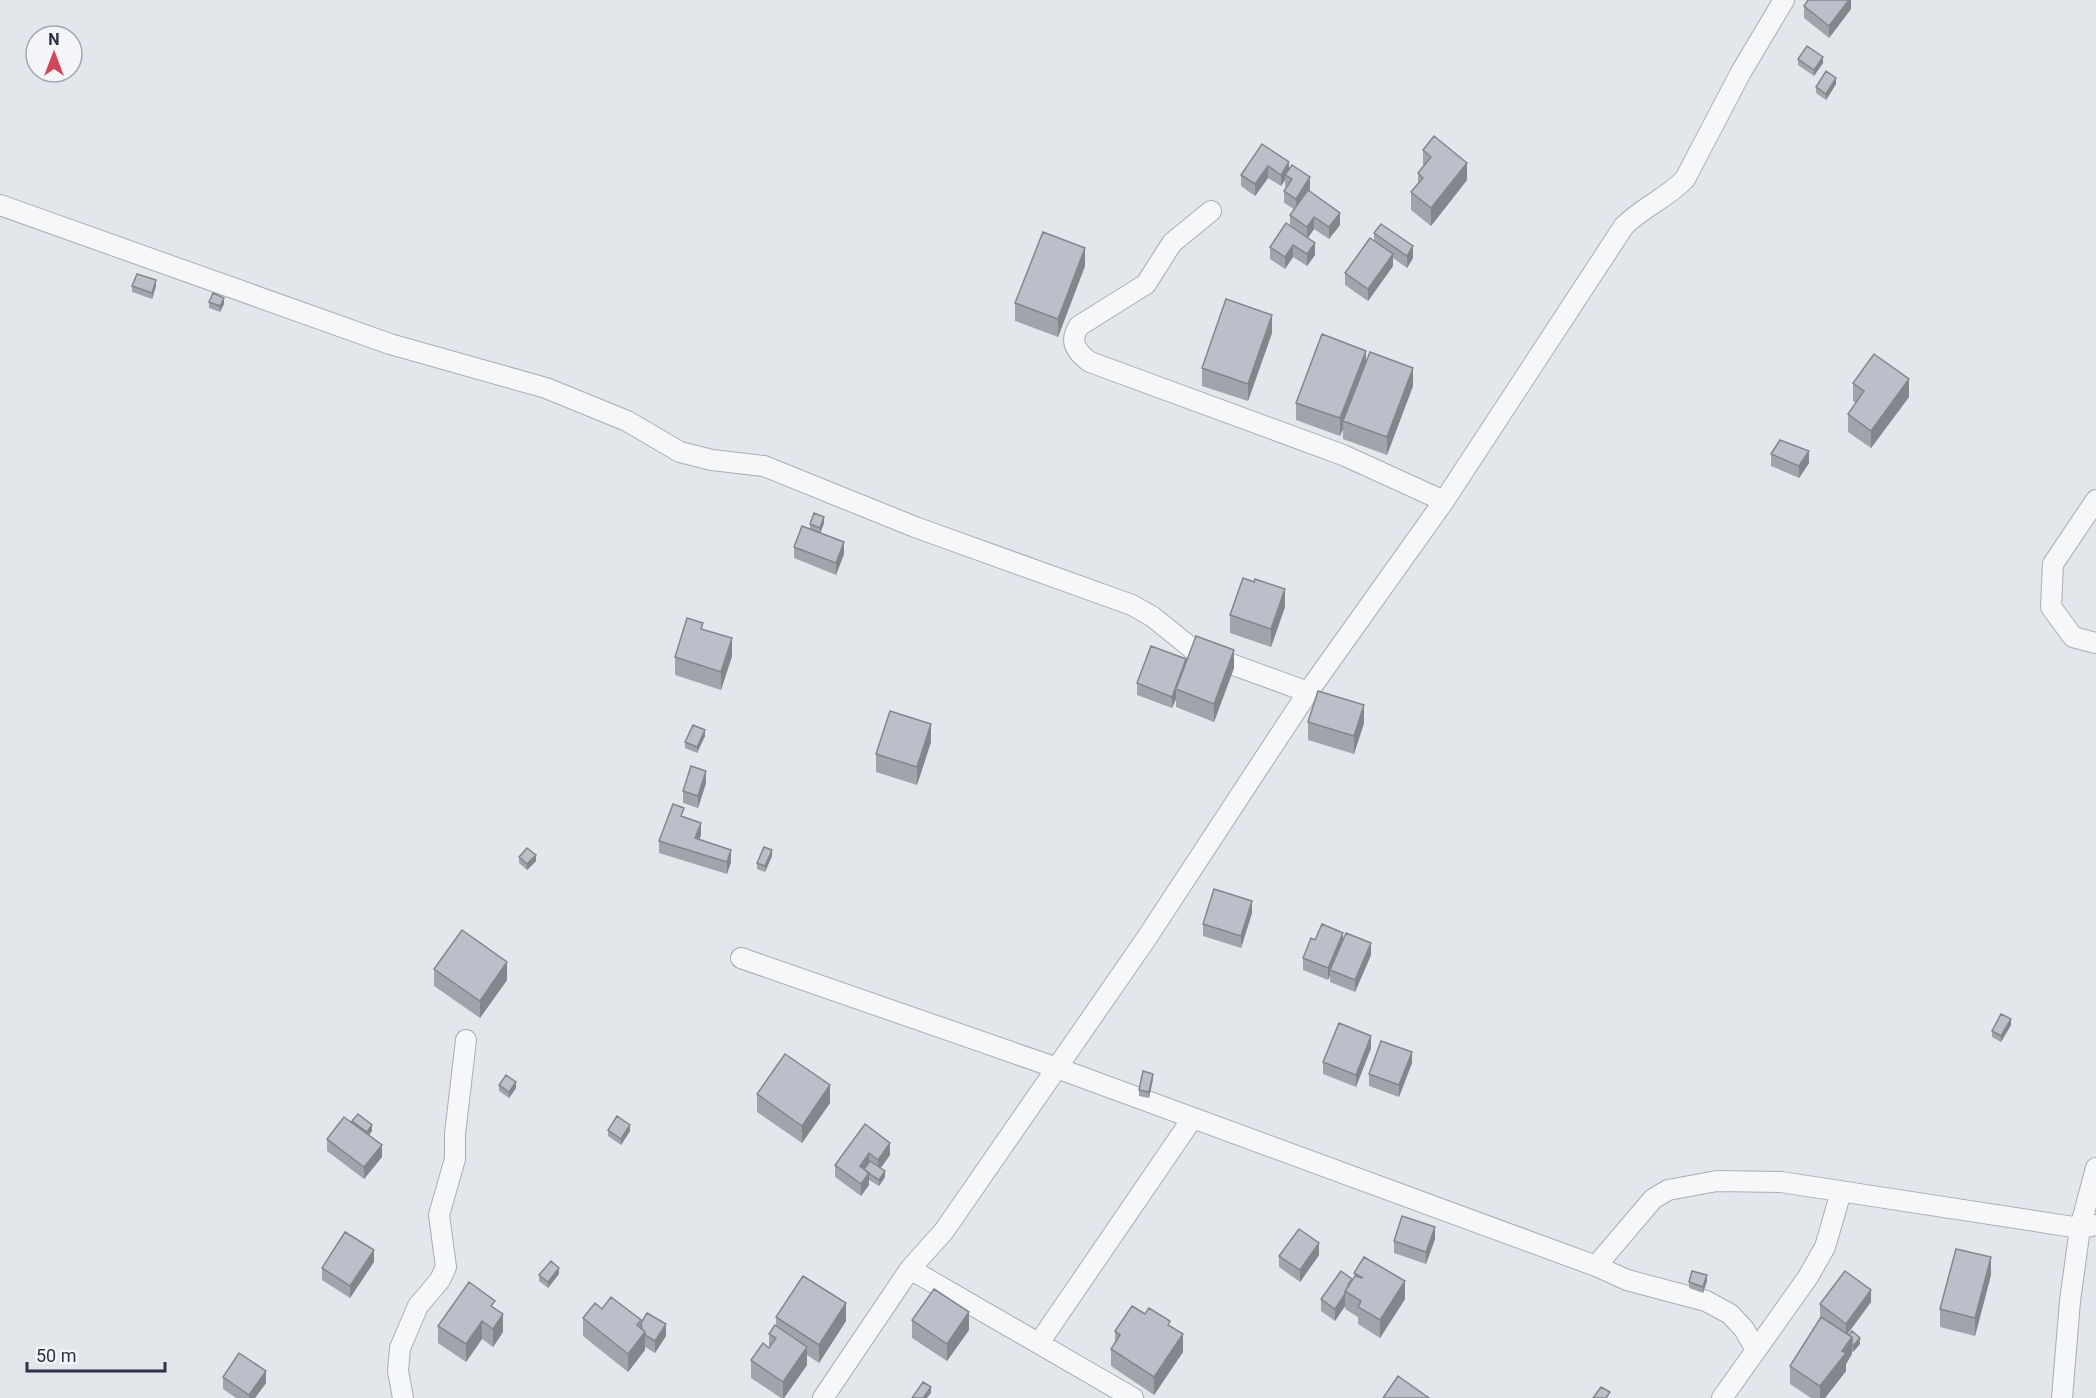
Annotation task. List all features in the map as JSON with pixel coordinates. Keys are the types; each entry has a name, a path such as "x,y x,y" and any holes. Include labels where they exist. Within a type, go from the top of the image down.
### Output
{"street":[{"path":"823,1398 910,1269 944,1231 1057,1068 1308,692 1444,501 1624,226 1638,212 1673,192 1685,179 1741,72 1784,0"},
{"path":"0,205 390,344 546,388 627,421 681,452 712,460 764,466 915,526 1132,605 1153,617 1195,651 1308,692"},
{"path":"1211,211 1172,243 1146,284 1078,326 1074,333 1074,344 1080,355 1101,366 1343,456 1444,501"},
{"path":"2096,500 2053,564 2051,607 2073,637 2096,643"},
{"path":"741,958 1057,1068 1596,1266 1627,1280 1706,1301 1730,1314 1744,1329 1756,1350"},
{"path":"403,1398 398,1371 400,1348 418,1306 440,1280 446,1267 439,1215 455,1159 455,1134 466,1040"},
{"path":"1039,1343 1192,1119"},
{"path":"2062,1398 2070,1301 2088,1226 2096,1168"},
{"path":"1596,1266 1653,1199 1668,1190 1717,1181 1781,1182 2088,1226"},
{"path":"1722,1398 1808,1277 1825,1246 1841,1192"},
{"path":"910,1269 1133,1398"}],"building":[{"path":"1808,0 1849,0 1829,26 1804,6"},
{"path":"1807,46 1823,57 1814,70 1798,59"},
{"path":"1826,71 1836,78 1826,94 1816,87"},
{"path":"1434,136 1467,163 1431,208 1411,192 1423,178 1418,173 1431,157 1423,150"},
{"path":"1262,144 1289,162 1281,175 1268,166 1255,184 1241,175"},
{"path":"1292,165 1310,177 1296,199 1284,191 1292,179 1285,175"},
{"path":"1308,190 1340,213 1329,227 1314,217 1307,227 1290,215"},
{"path":"1286,223 1315,243 1307,254 1293,245 1285,257 1270,247"},
{"path":"1381,224 1413,246 1407,256 1374,233"},
{"path":"1043,232 1085,248 1058,319 1015,303"},
{"path":"1370,238 1393,254 1368,289 1345,273"},
{"path":"137,274 156,280 152,293 132,286"},
{"path":"213,293 224,298 220,306 209,302"},
{"path":"1226,299 1272,315 1248,384 1202,368"},
{"path":"1322,334 1366,351 1340,418 1296,403"},
{"path":"1370,352 1413,368 1387,437 1343,421"},
{"path":"1874,354 1909,379 1871,431 1848,414 1864,391 1853,383"},
{"path":"1780,440 1809,451 1799,466 1771,454"},
{"path":"814,513 824,517 820,528 810,524"},
{"path":"802,526 844,542 836,563 794,547"},
{"path":"1243,578 1254,582 1255,579 1285,589 1271,629 1230,615"},
{"path":"687,618 703,623 701,629 732,638 721,672 675,657"},
{"path":"1196,636 1234,650 1214,704 1176,689"},
{"path":"1151,646 1186,659 1172,697 1137,683"},
{"path":"1318,691 1364,705 1354,736 1308,722"},
{"path":"890,711 931,724 917,767 876,754"},
{"path":"693,725 705,730 697,747 685,742"},
{"path":"691,766 706,771 698,796 683,791"},
{"path":"673,804 684,808 681,816 701,823 695,838 731,850 727,862 659,841"},
{"path":"764,847 772,850 765,866 757,863"},
{"path":"527,848 536,855 527,864 519,857"},
{"path":"1214,889 1252,901 1241,936 1203,924"},
{"path":"1322,924 1343,933 1328,968 1303,958 1311,938 1315,940"},
{"path":"462,930 507,962 480,1001 434,969"},
{"path":"1346,933 1371,943 1355,980 1330,970"},
{"path":"2001,1014 2011,1019 2001,1036 1992,1031"},
{"path":"1339,1023 1371,1036 1356,1075 1323,1062"},
{"path":"1381,1041 1412,1052 1399,1085 1369,1074"},
{"path":"785,1054 830,1085 802,1126 757,1094"},
{"path":"1143,1071 1153,1074 1149,1092 1139,1090"},
{"path":"506,1075 516,1082 509,1092 499,1085"},
{"path":"358,1114 372,1125 367,1132 352,1121"},
{"path":"617,1116 630,1125 621,1139 608,1130"},
{"path":"344,1117 382,1145 364,1167 327,1139"},
{"path":"865,1124 890,1143 878,1160 869,1153 860,1166 869,1173 861,1184 835,1165"},
{"path":"870,1161 885,1171 879,1180 864,1169"},
{"path":"1402,1216 1435,1227 1426,1252 1394,1241"},
{"path":"1299,1229 1319,1243 1300,1270 1279,1256"},
{"path":"345,1232 374,1250 350,1286 322,1268"},
{"path":"1956,1249 1991,1257 1975,1318 1940,1309"},
{"path":"1364,1257 1405,1281 1380,1320 1358,1307 1361,1301 1345,1291 1355,1276 1363,1278 1354,1273"},
{"path":"551,1261 559,1268 548,1282 539,1275"},
{"path":"1341,1271 1352,1279 1335,1309 1321,1299"},
{"path":"1692,1271 1707,1275 1703,1287 1689,1282"},
{"path":"1845,1271 1871,1290 1846,1324 1820,1304"},
{"path":"803,1276 846,1303 819,1345 776,1317"},
{"path":"469,1282 495,1301 491,1306 503,1314 493,1329 482,1321 466,1344 438,1326"},
{"path":"934,1289 969,1312 947,1344 912,1320"},
{"path":"611,1297 641,1320 637,1325 645,1332 628,1354 583,1318 595,1303 602,1309"},
{"path":"1132,1306 1145,1314 1149,1308 1170,1321 1168,1325 1183,1334 1154,1377 1111,1349 1120,1335 1115,1331"},
{"path":"647,1313 666,1324 655,1341 645,1335 641,1328 641,1323"},
{"path":"1821,1317 1852,1337 1842,1351 1846,1353 1820,1386 1790,1366"},
{"path":"775,1325 807,1347 783,1382 751,1360 763,1343 769,1348 776,1338 769,1334"},
{"path":"1852,1331 1860,1338 1853,1346 1852,1337 1849,1335"},
{"path":"239,1353 266,1371 249,1395 223,1377"},
{"path":"1398,1376 1429,1398 1383,1398"},
{"path":"923,1382 931,1387 923,1398 912,1398"},
{"path":"1601,1387 1610,1392 1606,1398 1593,1398"}]}
